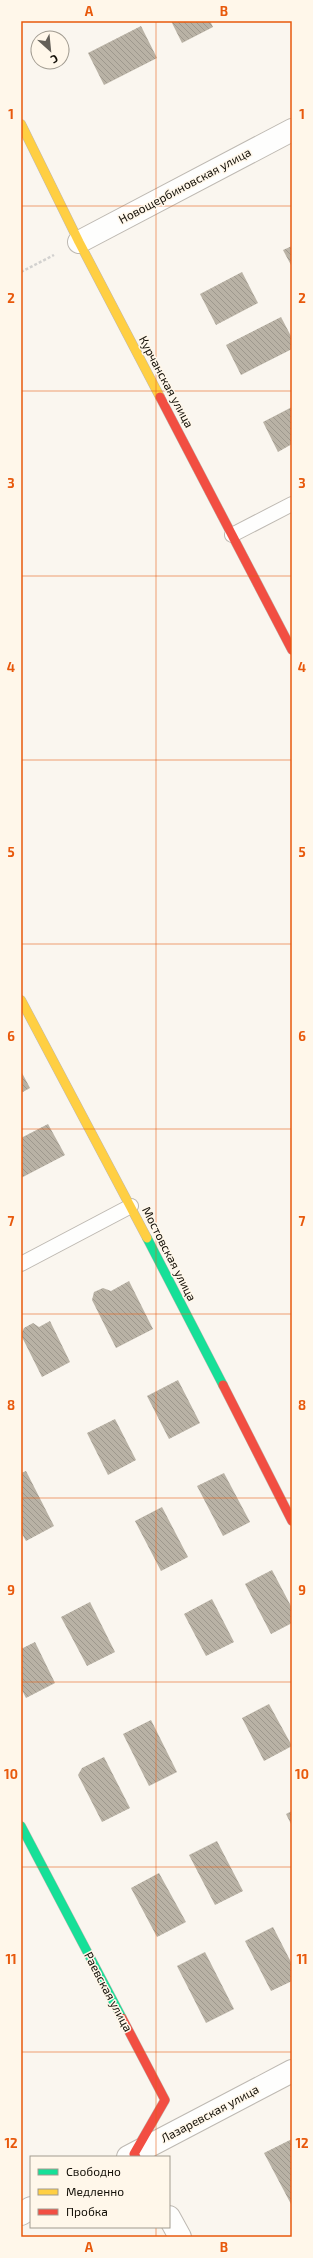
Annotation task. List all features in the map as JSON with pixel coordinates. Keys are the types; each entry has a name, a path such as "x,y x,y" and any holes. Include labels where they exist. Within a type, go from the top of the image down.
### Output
{"street":[{"name":"Курчанская улица","path":"21,124 79,242 292,650"},
{"name":"Новощербиновская улица","path":"79,242 292,130"},
{"name":"Мостовская улица","path":"21,1000 131,1206 292,1521"},
{"name":"Раевская улица","path":"21,1826 165,2100 133,2156"},
{"name":"Лазаревская улица","path":"133,2156 292,2071"},
{"path":"21,2214 30,2209"},
{"path":"170,2219 180,2237"}],"lane":[{"path":"232,535 292,504"},
{"path":"21,1264 131,1206"}],"path":[{"path":"21,272 79,242"}],"building":[{"path":"171,21 210,21 213,27 182,43"},
{"path":"141,26 157,58 104,85 88,53"},
{"path":"292,246 292,267 283,250"},
{"path":"242,272 258,303 216,325 200,294"},
{"path":"281,317 292,338 292,349 241,375 226,345"},
{"path":"292,407 292,444 278,452 263,422"},
{"path":"21,1071 30,1088 21,1093"},
{"path":"48,1124 65,1155 21,1178 21,1138"},
{"path":"129,1281 153,1329 116,1348 92,1300 94,1292 103,1288 111,1291"},
{"path":"50,1321 70,1362 42,1377 21,1335 24,1328 33,1323 39,1327"},
{"path":"178,1380 200,1423 169,1439 147,1396"},
{"path":"115,1419 136,1460 108,1475 87,1433"},
{"path":"26,1471 54,1526 26,1541 21,1532 21,1473"},
{"path":"224,1473 250,1522 223,1536 197,1486"},
{"path":"162,1507 188,1557 161,1571 135,1521"},
{"path":"272,1570 292,1608 292,1623 271,1634 245,1584"},
{"path":"212,1599 234,1642 206,1656 184,1614"},
{"path":"90,1602 115,1652 87,1666 61,1617"},
{"path":"35,1642 55,1683 26,1698 21,1688 21,1649"},
{"path":"269,1704 292,1746 264,1761 242,1718"},
{"path":"151,1720 177,1772 149,1786 123,1734"},
{"path":"104,1757 130,1808 102,1822 78,1775 82,1768"},
{"path":"292,1811 292,1826 286,1814"},
{"path":"217,1841 243,1891 215,1905 189,1855"},
{"path":"159,1873 186,1922 157,1937 131,1888"},
{"path":"273,1927 292,1964 292,1981 271,1991 245,1941"},
{"path":"205,1952 234,2009 206,2023 177,1966"},
{"path":"292,2139 292,2206 264,2153"}],"traffic: fast":[{"path":"147,1238 223,1385"},
{"path":"21,1826 122,2018"}],"traffic: slow":[{"path":"21,124 79,242 160,397"},
{"path":"21,1000 147,1238"}],"traffic: jam":[{"path":"160,397 292,650"},
{"path":"223,1385 292,1521"},
{"path":"122,2018 165,2100 134,2154 135,2156"}]}
